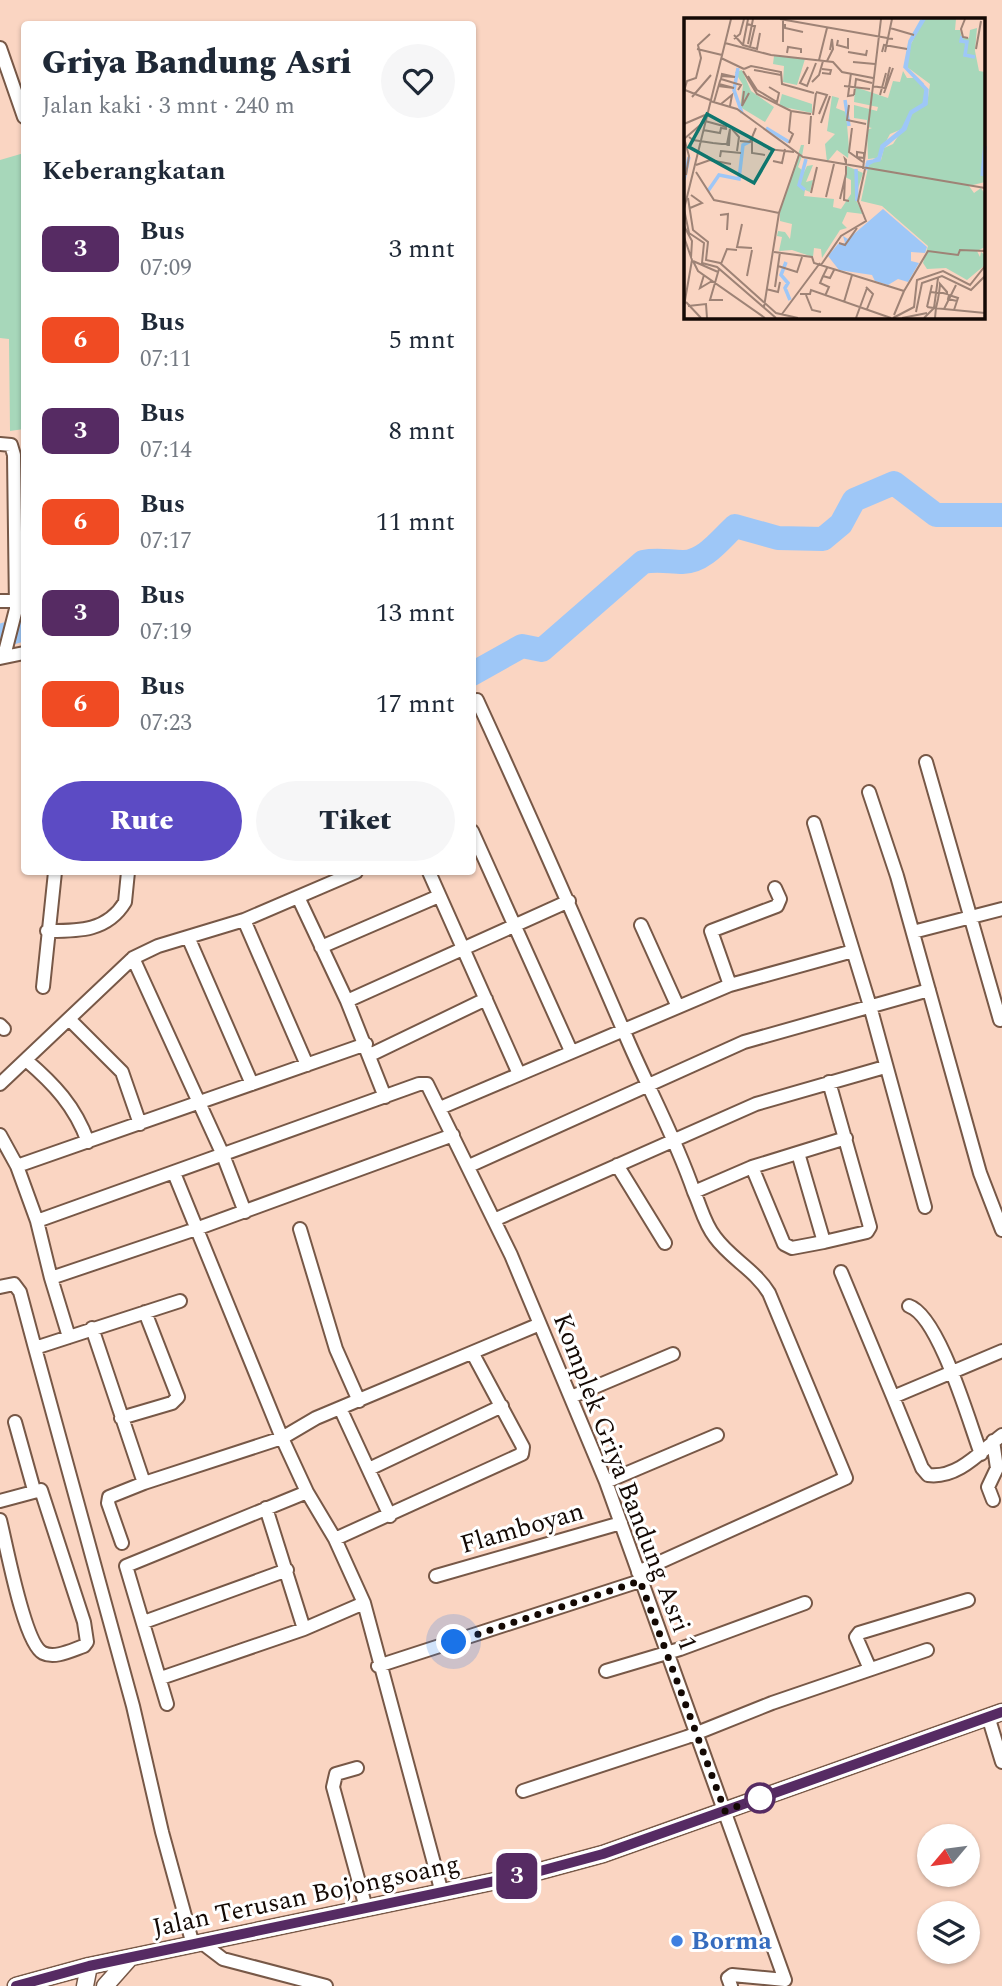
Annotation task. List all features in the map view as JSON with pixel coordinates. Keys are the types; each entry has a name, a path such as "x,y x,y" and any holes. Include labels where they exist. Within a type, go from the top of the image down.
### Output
{"main road":[{"name":"Jalan Terusan Bojongsoang","path":"16,1986 89,1966 442,1893 603,1854 995,1714"},
{"path":"105,1986 131,1958"},
{"path":"85,1986 89,1966"}],"street":[{"path":"0,48 21,108"},
{"path":"0,444 12,445 14,455 20,587 17,614 2,657 21,654"},
{"path":"0,601 17,614"},
{"path":"378,1666 639,1576 846,1478 769,1293 756,1276 715,1238 705,1223 675,1139 648,1087 569,901 477,699"},
{"path":"926,761 1000,1020"},
{"path":"869,792 913,932 980,1173 997,1205 1002,1230"},
{"path":"814,823 870,1006 925,1207"},
{"path":"476,840 571,1051"},
{"path":"43,987 55,875"},
{"path":"47,931 87,931 96,928 125,902 128,875"},
{"path":"0,1084 133,958 158,946 244,920 349,875"},
{"path":"430,875 519,1074"},
{"path":"730,985 711,931 777,906 780,899 775,888"},
{"path":"321,947 439,896"},
{"path":"37,1221 385,1097 347,1000 298,897"},
{"path":"347,1000 569,901"},
{"path":"913,932 1002,909"},
{"path":"244,920 307,1065"},
{"path":"641,925 678,1007"},
{"path":"188,937 252,1084"},
{"path":"440,1108 730,985 853,951"},
{"path":"133,958 223,1155 245,1212"},
{"path":"469,1166 744,1042 929,990"},
{"path":"17,1166 307,1065 368,1049 486,999"},
{"path":"70,1020 122,1072 140,1124"},
{"path":"26,1060 64,1096 81,1124 88,1142"},
{"path":"494,1220 756,1104 885,1067"},
{"path":"752,1167 784,1244 792,1248 867,1232 870,1227 830,1082"},
{"name":"Komplek Griya Bandung Asri 1","path":"385,1097 419,1084 427,1084 494,1220 606,1482 785,1980 732,1975 728,1977 731,1986"},
{"path":"0,1135 17,1166 37,1221 69,1338"},
{"path":"51,1278 245,1212 453,1135"},
{"path":"694,1192 752,1167 846,1138"},
{"path":"798,1153 824,1242"},
{"path":"617,1165 665,1243"},
{"path":"174,1173 282,1438 307,1492 335,1539 363,1603 442,1893"},
{"path":"300,1229 336,1349 359,1401"},
{"path":"841,1272 922,1468 928,1475 954,1470 981,1454 998,1438"},
{"path":"0,1287 14,1284 20,1292 133,1706 162,1832 198,1944 223,1959 326,1986"},
{"path":"35,1348 180,1301"},
{"path":"909,1306 917,1310 931,1328 981,1454"},
{"path":"121,1418 172,1403 178,1397 145,1312"},
{"path":"122,1543 108,1503 109,1497 282,1438 340,1408 540,1324"},
{"path":"92,1328 144,1483"},
{"path":"893,1397 1002,1351"},
{"path":"335,1539 522,1454 523,1447 473,1354"},
{"path":"570,1397 673,1354"},
{"path":"369,1469 502,1406"},
{"path":"340,1408 390,1516"},
{"path":"15,1422 34,1490"},
{"path":"606,1482 717,1435"},
{"path":"993,1500 988,1487 996,1468 998,1438"},
{"path":"0,1501 41,1490 84,1622 88,1642 84,1646 55,1654 45,1654 38,1650 28,1632 0,1520"},
{"path":"167,1703 126,1566 307,1492"},
{"path":"266,1508 304,1629"},
{"name":"Flamboyan","path":"436,1576 621,1523"},
{"path":"144,1622 287,1570"},
{"path":"870,1669 857,1634 968,1600"},
{"path":"161,1678 304,1629 363,1603"},
{"path":"606,1671 667,1653 805,1604"},
{"path":"523,1791 696,1733 927,1650"},
{"path":"995,1714 1002,1762"},
{"path":"357,1768 336,1774 333,1782 366,1908"}],"green space":[{"path":"21,154 21,429 10,431 9,339 0,338 0,160"}],"waterway":[{"path":"476,672 522,646 542,650 643,562 691,561 712,549 735,526 778,538 823,539 841,524 854,500 894,483 936,515 1002,515"},
{"path":"0,636 21,630"}],"bus line":[{"name":"3","path":"16,1986 89,1966 529,1874 603,1854 1002,1712"}],"place":[{"name":"Borma","path":"677,1941"}],"route":[{"path":"454,1642 640,1581 725,1811 760,1798"}]}
